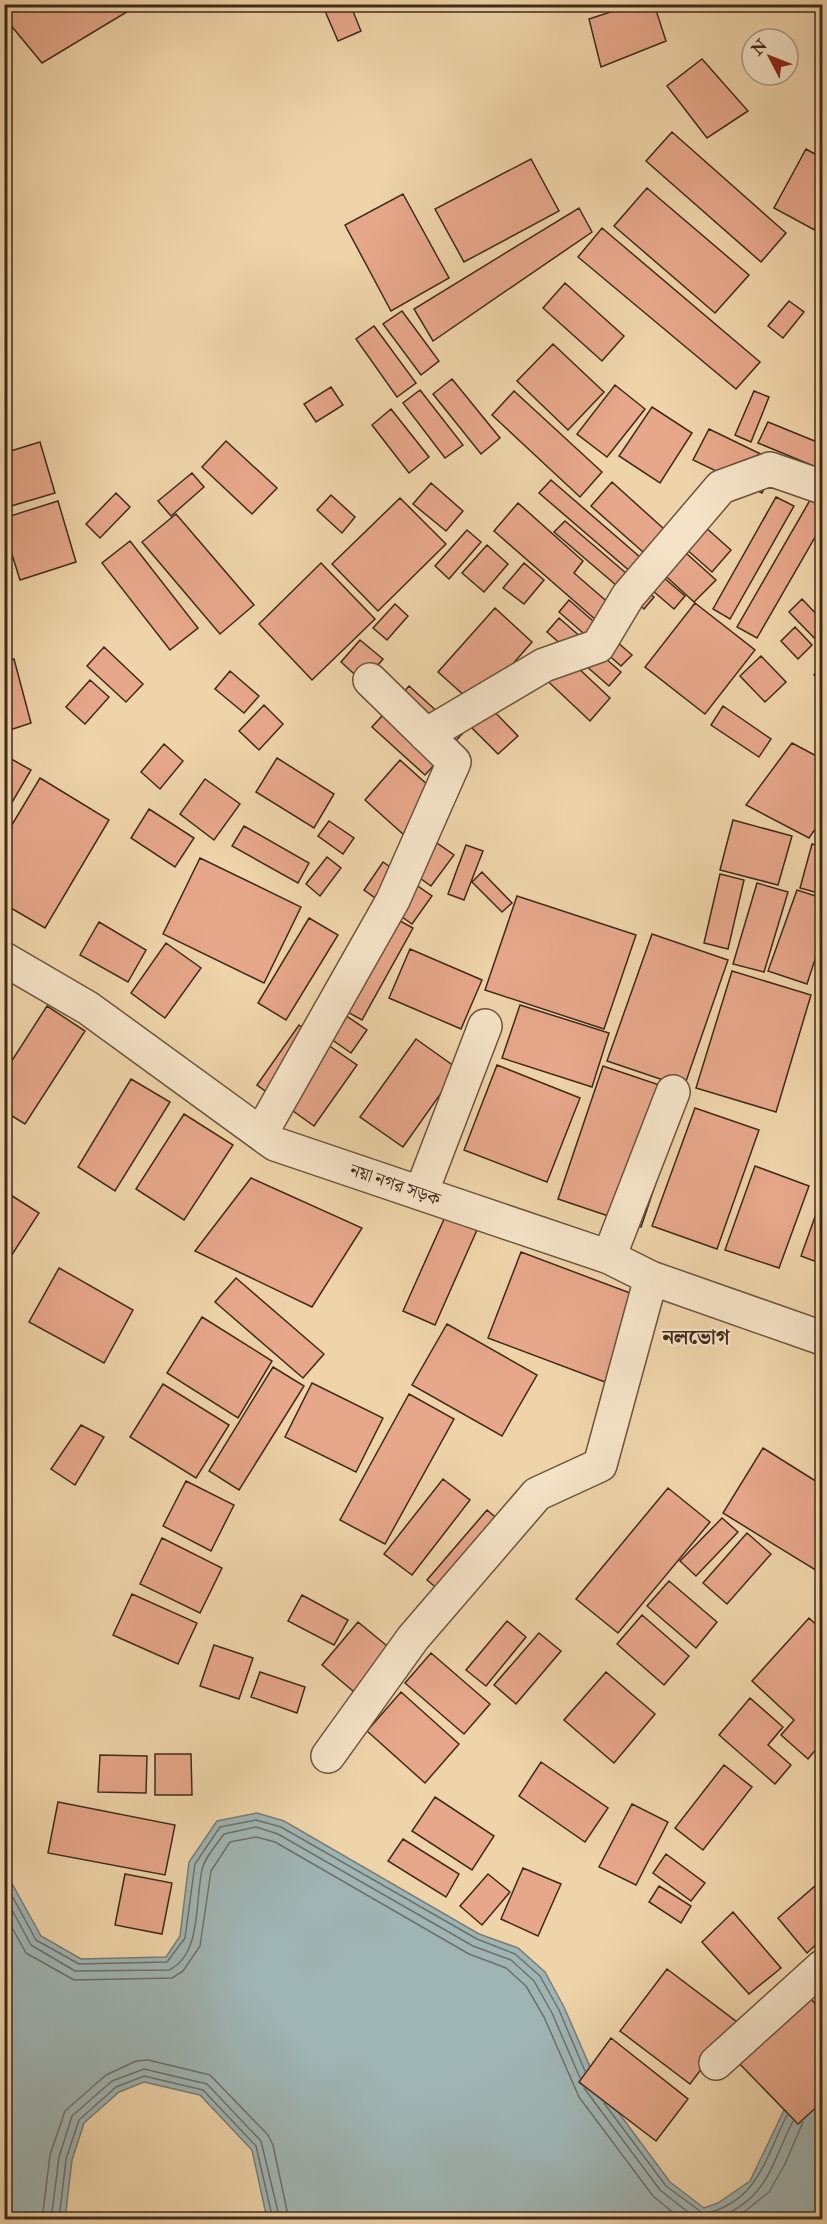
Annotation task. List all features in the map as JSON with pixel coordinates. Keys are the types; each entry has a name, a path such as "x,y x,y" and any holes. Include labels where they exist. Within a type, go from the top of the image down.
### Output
{"street":[{"path":"426,735 544,665 598,646 628,596 721,486 770,470 822,488"},
{"path":"268,1122 393,900 454,762 370,680"},
{"name":"নয়া নগর সড়ক","path":"4,959 88,1008 275,1144 609,1257 651,1278 822,1338"},
{"path":"421,1193 485,1026"},
{"path":"609,1257 673,1092"},
{"path":"327,1756 412,1638 537,1494 600,1465 651,1278"},
{"path":"716,2063 822,1967"}],"water":[{"path":"257,1813 284,1821 479,1934 518,1948 545,1972 564,2007 598,2085 670,2182 704,2208 718,2203 750,2181 799,2079 822,2072 822,2219 267,2219 252,2150 200,2095 144,2082 119,2092 84,2123 72,2160 65,2219 5,2219 4,1869 41,1936 81,1959 166,1957 180,1936 189,1862 217,1821"}],"building":[{"path":"4,4 140,4 42,63 4,17"},
{"path":"322,4 350,4 361,31 338,41"},
{"path":"635,4 654,4 666,41 601,67 589,19"},
{"path":"702,59 748,111 707,138 667,86"},
{"path":"672,132 786,233 761,262 646,161"},
{"path":"806,149 822,158 822,234 774,208"},
{"path":"531,159 559,211 464,262 435,209"},
{"path":"647,188 749,275 715,313 614,226"},
{"path":"403,194 449,278 391,311 345,225"},
{"path":"579,208 592,232 433,341 414,309"},
{"path":"602,228 760,362 736,389 578,257"},
{"path":"565,283 624,336 602,361 543,308"},
{"path":"789,301 804,312 783,338 768,326"},
{"path":"402,311 439,361 421,375 383,324"},
{"path":"374,326 416,383 397,397 356,339"},
{"path":"553,344 604,392 568,430 517,381"},
{"path":"452,379 500,438 481,454 433,394"},
{"path":"615,385 645,409 607,457 577,434"},
{"path":"331,387 343,405 316,422 304,404"},
{"path":"420,390 463,445 445,458 403,403"},
{"path":"514,391 602,472 580,497 492,415"},
{"path":"754,391 769,397 751,442 735,435"},
{"path":"652,407 692,433 660,483 619,456"},
{"path":"391,409 429,457 409,473 372,425"},
{"path":"768,422 822,444 816,467 758,443"},
{"path":"709,429 777,462 762,493 693,460"},
{"path":"226,441 277,488 252,514 202,467"},
{"path":"40,442 55,493 11,506 4,485 4,453"},
{"path":"192,473 204,487 171,516 158,501"},
{"path":"551,480 685,596 674,609 539,493"},
{"path":"612,482 664,529 643,552 591,506"},
{"path":"431,483 463,511 446,531 413,504"},
{"path":"817,488 822,492 822,525 757,638 737,627"},
{"path":"116,493 130,507 100,538 86,524"},
{"path":"331,495 355,517 342,533 317,510"},
{"path":"776,497 794,506 730,619 713,609"},
{"path":"400,498 446,544 378,611 332,564"},
{"path":"58,501 76,562 20,580 4,529 4,518"},
{"path":"518,503 583,561 574,573 626,618 612,634 494,531"},
{"path":"686,510 731,550 712,572 667,532"},
{"path":"176,514 254,605 220,634 142,542"},
{"path":"565,521 654,597 644,609 554,532"},
{"path":"467,530 481,542 449,579 435,566"},
{"path":"667,536 716,580 694,602 646,558"},
{"path":"130,541 198,628 170,650 102,563"},
{"path":"487,545 508,564 484,592 462,573"},
{"path":"321,563 375,619 312,680 259,624"},
{"path":"524,563 544,580 524,604 503,588"},
{"path":"802,599 822,620 821,645 789,612"},
{"path":"569,600 632,655 621,666 559,612"},
{"path":"695,603 755,650 705,714 645,667"},
{"path":"395,604 408,616 387,640 373,628"},
{"path":"495,608 532,642 476,706 438,672"},
{"path":"559,618 621,672 609,686 547,632"},
{"path":"795,627 812,645 798,659 781,641"},
{"path":"360,640 383,659 363,682 341,662"},
{"path":"104,647 143,684 126,702 87,666"},
{"path":"558,649 610,698 590,721 537,671"},
{"path":"761,656 786,682 765,702 740,676"},
{"path":"14,659 31,723 4,732 4,662"},
{"path":"822,665 822,682 814,675"},
{"path":"230,671 259,696 244,713 215,689"},
{"path":"90,680 109,697 85,724 66,707"},
{"path":"409,686 462,734 425,775 372,727"},
{"path":"487,704 518,736 498,754 467,723"},
{"path":"264,705 283,724 259,750 239,731"},
{"path":"723,706 771,739 759,757 711,725"},
{"path":"792,743 822,759 822,819 809,838 746,805"},
{"path":"164,744 183,761 160,789 141,772"},
{"path":"4,755 31,770 4,816"},
{"path":"277,758 334,794 314,828 256,792"},
{"path":"400,760 440,796 404,835 365,800"},
{"path":"40,778 109,820 45,928 4,904 4,838"},
{"path":"205,779 240,804 214,840 180,814"},
{"path":"149,809 194,838 175,867 131,838"},
{"path":"733,820 792,836 778,885 720,870"},
{"path":"329,821 354,838 343,854 318,836"},
{"path":"244,826 309,863 298,883 232,846"},
{"path":"417,829 454,855 431,886 395,860"},
{"path":"812,844 822,847 822,894 800,888"},
{"path":"466,845 483,851 464,900 448,894"},
{"path":"327,857 341,868 320,896 306,884"},
{"path":"200,858 301,907 264,983 163,934"},
{"path":"383,862 432,896 412,924 364,890"},
{"path":"482,872 512,903 502,912 472,882"},
{"path":"720,874 744,880 728,949 704,943"},
{"path":"757,883 788,892 764,972 733,964"},
{"path":"797,890 822,898 822,938 807,984 768,971"},
{"path":"517,896 636,935 604,1029 485,990"},
{"path":"393,917 413,928 362,1020 342,1009"},
{"path":"309,918 338,935 286,1020 258,1003"},
{"path":"99,922 146,950 128,982 80,955"},
{"path":"652,934 728,960 684,1087 607,1061"},
{"path":"166,943 201,968 165,1018 131,993"},
{"path":"410,949 482,980 461,1029 389,998"},
{"path":"732,971 811,995 776,1112 696,1088"},
{"path":"323,1000 367,1030 351,1053 307,1022"},
{"path":"520,1005 609,1033 592,1087 502,1058"},
{"path":"47,1006 85,1031 25,1124 4,1111 4,1073"},
{"path":"299,1025 357,1065 314,1126 257,1085"},
{"path":"416,1039 458,1069 403,1147 360,1117"},
{"path":"497,1065 580,1098 547,1182 464,1150"},
{"path":"603,1066 686,1094 641,1227 558,1199"},
{"path":"131,1079 170,1102 115,1191 78,1167"},
{"path":"695,1108 759,1130 717,1249 652,1226"},
{"path":"184,1114 233,1145 184,1220 136,1189"},
{"path":"755,1166 809,1186 779,1268 725,1250"},
{"path":"251,1178 362,1228 312,1307 195,1251"},
{"path":"6,1192 39,1213 4,1267 4,1195"},
{"path":"822,1197 822,1264 801,1256"},
{"path":"445,1217 477,1230 435,1325 403,1311"},
{"path":"521,1252 638,1296 605,1382 488,1338"},
{"path":"59,1268 133,1310 104,1363 29,1322"},
{"path":"236,1278 324,1354 303,1378 215,1302"},
{"path":"202,1317 272,1361 238,1418 167,1373"},
{"path":"447,1324 537,1375 502,1436 412,1385"},
{"path":"273,1367 304,1386 239,1490 209,1471"},
{"path":"312,1383 383,1418 356,1472 285,1437"},
{"path":"163,1384 229,1425 196,1478 130,1437"},
{"path":"409,1394 454,1419 385,1544 340,1520"},
{"path":"81,1425 104,1437 75,1485 51,1469"},
{"path":"763,1448 822,1485 822,1574 723,1513"},
{"path":"443,1479 470,1500 412,1575 384,1554"},
{"path":"186,1481 234,1505 211,1551 163,1526"},
{"path":"668,1488 710,1522 618,1633 576,1599"},
{"path":"487,1510 512,1531 452,1601 427,1580"},
{"path":"722,1518 738,1532 696,1576 680,1561"},
{"path":"747,1533 771,1554 727,1604 703,1583"},
{"path":"162,1538 222,1568 200,1613 140,1584"},
{"path":"669,1581 717,1622 696,1648 647,1606"},
{"path":"132,1594 197,1623 178,1664 113,1635"},
{"path":"302,1595 348,1620 334,1645 288,1621"},
{"path":"642,1615 689,1656 664,1685 617,1644"},
{"path":"809,1618 822,1630 822,1742 808,1759 781,1735 794,1720 752,1681"},
{"path":"507,1621 526,1637 486,1686 466,1670"},
{"path":"358,1622 409,1664 372,1707 322,1665"},
{"path":"539,1633 561,1651 516,1704 494,1685"},
{"path":"214,1645 253,1658 239,1699 200,1686"},
{"path":"431,1653 490,1704 464,1734 405,1683"},
{"path":"260,1672 305,1687 297,1713 251,1697"},
{"path":"606,1672 655,1714 614,1763 564,1720"},
{"path":"401,1692 459,1744 425,1783 367,1731"},
{"path":"750,1698 783,1727 768,1745 791,1765 775,1784 719,1735"},
{"path":"155,1754 191,1754 192,1795 155,1795"},
{"path":"100,1755 147,1756 146,1793 98,1792"},
{"path":"541,1762 608,1808 585,1842 519,1796"},
{"path":"724,1765 752,1787 703,1850 675,1828"},
{"path":"435,1797 494,1836 472,1870 412,1831"},
{"path":"58,1802 175,1825 165,1875 48,1853"},
{"path":"632,1804 668,1822 636,1885 599,1867"},
{"path":"403,1839 459,1874 446,1897 388,1861"},
{"path":"666,1854 705,1883 691,1901 653,1873"},
{"path":"523,1868 561,1884 538,1936 501,1919"},
{"path":"125,1874 172,1883 162,1934 115,1925"},
{"path":"488,1874 510,1892 482,1925 460,1906"},
{"path":"822,1880 822,1939 807,1953 778,1918"},
{"path":"659,1886 691,1906 681,1923 649,1902"},
{"path":"733,1912 781,1968 749,1994 702,1942"},
{"path":"667,1969 737,2022 690,2084 620,2031"},
{"path":"801,1987 822,2012 822,2102 798,2124 733,2057"},
{"path":"611,2038 688,2099 656,2141 579,2082"}],"district":[{"name":"নলভোগ","path":"696,1337"}]}
